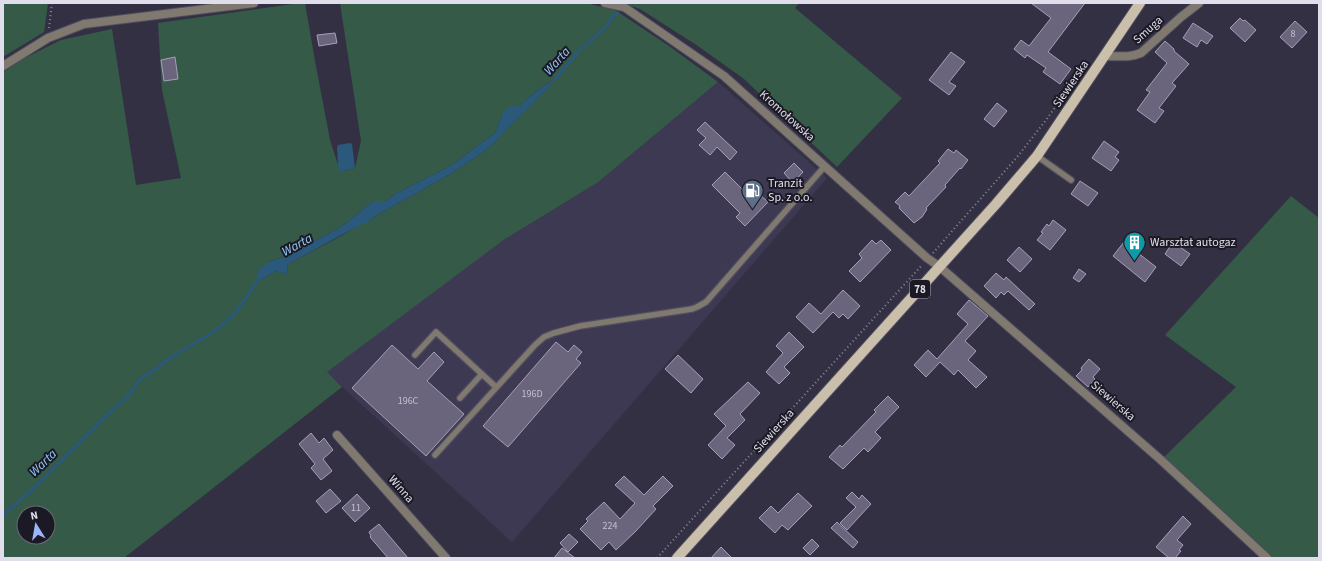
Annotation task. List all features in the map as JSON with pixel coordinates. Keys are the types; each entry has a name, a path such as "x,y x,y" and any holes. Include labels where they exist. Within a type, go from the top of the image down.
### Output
{"main road":[{"name":"Siewierska","path":"677,558 940,267 1037,156 1140,3"}],"street":[{"path":"3,66 48,38 84,24 254,3"},
{"name":"Kromołowska","path":"606,3 624,7 724,76 927,258 940,267"},
{"name":"Smuga","path":"1105,56 1129,56 1142,53 1181,16 1199,3"},
{"name":"Siewierska","path":"940,267 1172,470 1267,558"},
{"name":"Winna","path":"337,435 446,558"}],"lane":[{"path":"1037,156 1071,180"},
{"path":"435,455 539,341 554,333 601,322 686,310 702,305 825,166"},
{"path":"416,355 436,332 496,387"},
{"path":"460,398 482,374"}],"path":[{"path":"48,38 52,3"},
{"path":"658,558 1018,156 1072,83"}],"shaded area":[{"path":"718,82 827,178 512,542 326,372 505,239 597,183"}],"green space":[{"path":"3,3 48,3 44,32 3,57"},
{"path":"300,3 305,3 330,140 339,168 343,171 355,168 361,141 340,3 586,3 615,10 669,46 718,82 597,183 505,239 327,372 342,387 124,558 3,558 3,72 23,59 61,40 112,29 136,185 181,178 162,90 158,23","holes":["555,79 490,147 452,173 372,218 367,224 360,224 287,265 288,275 276,271 256,282 269,262 286,256 341,227 373,201 386,201 395,194 452,165 496,132 502,114 519,106 542,87"]},
{"path":"623,3 799,3 795,8 902,98 837,167 744,79 698,46 640,9"},
{"path":"1291,196 1319,218 1319,558 1260,558 1194,489 1161,460 1236,387 1165,335"}],"water":[{"path":"557,78 490,147 452,173 372,218 367,224 360,224 361,228 356,227 287,265 288,275 276,271 256,282 259,269 269,262 286,256 341,227 373,201 386,201 395,194 452,165 496,132 502,114 509,107 519,106 542,87"},
{"path":"352,144 355,168 340,171 338,167 337,147 338,145"}],"building":[{"path":"1031,3 1085,3 1048,52 1071,69 1060,84 1043,72 1046,68 1027,55 1025,58 1014,49 1021,40 1029,46 1051,18"},
{"path":"1240,18 1243,21 1245,20 1256,30 1245,42 1230,28"},
{"path":"1295,21 1307,32 1292,48 1280,37"},
{"path":"1193,23 1213,36 1207,44 1201,40 1197,47 1183,38"},
{"path":"335,33 337,43 319,46 317,35"},
{"path":"1165,41 1189,64 1172,83 1176,86 1159,108 1164,111 1155,123 1137,110 1150,92 1146,90 1167,63 1155,52"},
{"path":"951,52 965,62 949,82 956,86 949,95 929,80"},
{"path":"175,57 178,79 164,81 161,60"},
{"path":"997,103 1007,111 994,127 984,119"},
{"path":"705,122 737,152 730,160 717,147 710,155 699,145 706,138 697,130"},
{"path":"1104,141 1119,152 1115,157 1119,160 1111,171 1092,158"},
{"path":"948,149 954,153 956,150 968,160 945,185 946,187 926,208 927,209 922,217 914,223 895,202 905,192 909,196 940,163 938,161"},
{"path":"794,163 803,172 793,183 784,173"},
{"path":"725,172 753,200 759,194 768,202 745,226 736,217 740,213 712,185"},
{"path":"1080,181 1098,193 1088,206 1071,194"},
{"path":"1053,220 1066,230 1050,250 1037,240 1043,233 1041,232 1047,224 1049,226"},
{"path":"872,240 876,244 881,240 891,250 860,282 849,271 862,258 859,254"},
{"name":"Warsztat autogaz","path":"1124,242 1156,267 1145,282 1113,256"},
{"path":"1173,242 1190,254 1181,266 1165,254"},
{"path":"1019,247 1032,259 1020,272 1007,260"},
{"path":"1079,269 1086,274 1079,282 1073,278"},
{"path":"996,273 1004,280 1006,277 1035,304 1029,310 1008,291 1004,295 1001,292 996,298 984,286"},
{"path":"843,290 860,306 848,319 843,314 839,318 833,312 813,333 796,317 809,303 821,314"},
{"path":"969,300 988,316 965,341 976,351 968,360 987,377 976,388 958,370 954,375 940,362 926,377 914,365 928,350 937,359 968,324 957,314"},
{"path":"789,332 804,347 784,367 790,373 779,384 766,372 783,353 776,346"},
{"path":"556,342 568,352 574,345 582,352 576,359 581,363 508,447 483,426"},
{"path":"392,345 418,369 434,352 444,362 427,381 464,414 426,456 352,388"},
{"path":"678,355 703,379 691,393 665,369"},
{"path":"1089,359 1100,369 1093,377 1095,379 1088,387 1076,376"},
{"path":"748,382 760,393 740,414 745,420 727,438 735,445 722,459 708,445 726,426 714,414"},
{"path":"888,396 899,407 875,432 881,438 868,452 864,448 843,469 829,457 840,445 842,447 876,412 874,410"},
{"path":"311,433 319,443 324,438 333,450 323,459 332,471 321,480 311,468 315,464 299,444"},
{"path":"624,476 644,495 663,476 673,486 653,506 656,509 616,550 609,542 601,550 580,529 588,521 586,519 604,502 620,519 635,503 615,485"},
{"path":"330,489 341,501 326,513 316,501"},
{"path":"852,492 859,499 862,495 871,504 847,530 840,523 856,507 846,498"},
{"path":"798,493 812,506 788,530 782,525 775,533 759,518 771,506 778,513"},
{"path":"357,494 370,508 355,522 342,508"},
{"path":"1183,516 1191,524 1177,540 1183,545 1179,550 1181,551 1175,558 1169,558 1156,547"},
{"path":"837,522 858,542 853,548 831,528"},
{"path":"379,524 408,558 388,558 370,537 369,532"},
{"path":"569,534 578,542 568,552 560,543"},
{"path":"812,539 819,546 810,555 803,548"},
{"path":"721,547 732,558 711,558"},
{"path":"562,548 575,558 554,558"}],"waterway":[{"name":"Warta","path":"555,79 580,50 608,25 611,18 618,13"},
{"name":"Warta","path":"3,515 34,488 129,395 140,379 171,357 215,331 235,313 259,279"}],"place":[{"name":"Tranzit Sp. z o.o.","path":"752,210"},
{"name":"Warsztat autogaz","path":"1134,262"}]}
